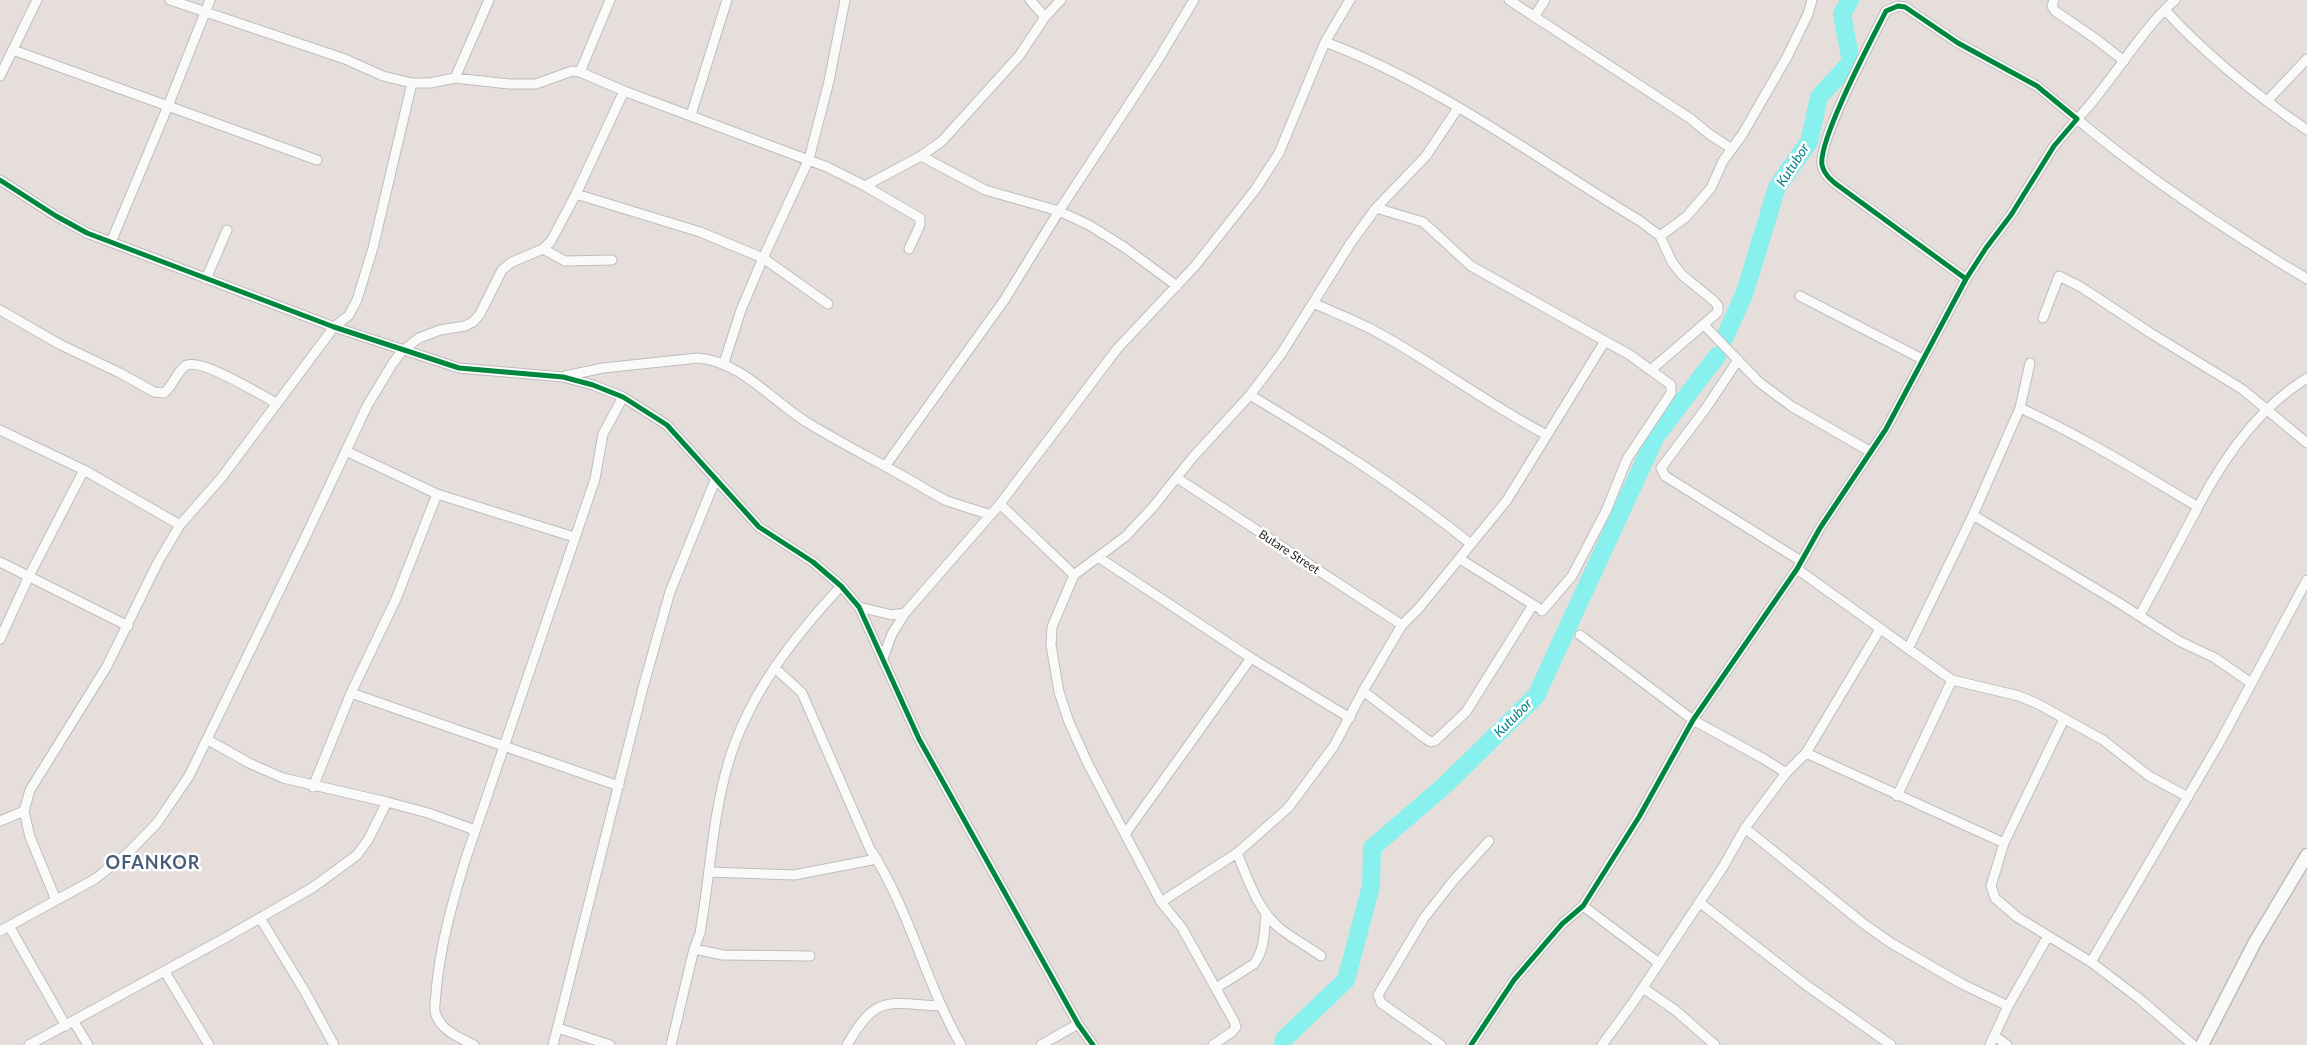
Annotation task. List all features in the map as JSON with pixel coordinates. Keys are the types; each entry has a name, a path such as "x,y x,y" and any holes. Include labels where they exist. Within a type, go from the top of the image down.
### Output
{"street":[{"path":"0,76 37,0"},
{"path":"170,0 345,59 383,76 412,83 430,83 455,78 509,84 536,84 572,71 580,72 624,91 809,159 865,186 920,218 920,225 909,249"},
{"path":"111,242 210,0"},
{"path":"455,78 489,0"},
{"path":"580,72 610,0"},
{"path":"691,115 727,0"},
{"path":"724,364 741,310 809,159 829,81 845,0"},
{"path":"1030,0 1045,17"},
{"path":"865,186 921,156 942,142 1019,56 1045,17 1061,0"},
{"path":"886,465 1005,299 1059,210 1156,63 1194,0"},
{"path":"883,658 892,634 905,613 1000,504 1116,349 1177,286 1222,234 1255,190 1279,152 1325,42 1350,0"},
{"path":"1509,0 1691,119 1732,149"},
{"path":"1534,17 1545,0"},
{"path":"1660,236 1695,208 1711,188 1723,161 1787,57 1808,14 1812,0"},
{"path":"2054,0 2052,6 2055,11 2124,61"},
{"path":"1471,1045 1514,980 1562,924 1583,906 1639,817 1693,720 1799,565 1871,452 1903,400 1922,359 1966,279 2011,215 2054,146 2102,93 2124,61 2164,10 2175,0"},
{"path":"1966,279 1836,184 1826,175 1822,165 1824,147 1855,73 1886,12 1898,6 1905,7 1958,44 2038,86 2108,146 2271,258 2307,279"},
{"path":"2164,10 2216,59 2267,101 2307,130"},
{"path":"1325,42 1372,61 1458,108 1640,221 1660,236 1672,262 1682,275 1718,306 1718,312 1652,369"},
{"path":"12,50 317,160"},
{"path":"2267,101 2307,59"},
{"path":"56,900 30,837 24,811 30,790 108,666 158,562 180,525 222,477 334,327 349,315 357,300 373,248 412,83"},
{"path":"0,931 95,879 130,852 157,823 189,776 208,740 367,406 402,351 418,338 440,330 465,326 473,322 480,314 502,270 512,262 543,249 551,241 576,194 624,91"},
{"path":"1213,1045 1236,1027 1182,928 1161,902 1088,764 1069,722 1059,692 1051,645 1052,627 1074,575 1126,536 1250,395 1376,208 1426,156 1458,108"},
{"path":"921,156 985,190 1059,210 1124,247 1177,286"},
{"path":"0,180 56,216 87,233 334,327 402,351 459,368 563,377 593,385 623,397 667,425 759,526 814,562 840,586 859,608 919,739 1078,1024 1093,1045"},
{"path":"576,194 700,232 763,258 828,304"},
{"path":"1376,208 1423,222 1471,266 1570,320 1652,369 1670,385 1672,393 1627,459 1606,511 1572,576 1545,613 1460,559"},
{"path":"206,279 227,230"},
{"path":"543,249 565,261 612,260"},
{"path":"2043,318 2059,276 2081,287 2152,334 2242,389 2307,443"},
{"path":"1800,296 1922,359"},
{"path":"1313,303 1373,330 1447,374 1517,420 1547,435"},
{"path":"0,310 59,344 120,372 154,392 164,393 186,365 192,363 211,368 276,403"},
{"path":"1704,325 1759,382 1791,406 1871,452"},
{"path":"1161,902 1237,853 1288,808 1334,746 1363,691 1402,625 1420,608 1507,500 1605,341"},
{"path":"563,377 603,368 698,358 713,359 724,364 807,422 948,501 991,515"},
{"path":"1738,360 1706,408 1661,468 1665,476 1799,565 1880,629 1952,680 2019,696 2038,704 2116,748 2149,776 2188,797"},
{"path":"1908,649 1973,515 2020,408 2030,363"},
{"path":"2140,615 2226,459 2266,410 2286,392 2307,378"},
{"path":"1250,395 1364,464 1426,508 1471,544"},
{"path":"474,1045 458,1038 441,1025 435,1013 441,949 451,907 475,830 504,748 540,635 595,479 603,434 623,397"},
{"path":"2020,408 2092,445 2198,507"},
{"path":"0,430 84,470 180,525"},
{"path":"346,451 437,494 574,537"},
{"path":"0,639 28,576 84,470"},
{"path":"553,1045 644,684 670,592 716,478"},
{"name":"Butare Street","path":"1177,478 1402,625"},
{"path":"313,786 351,694 396,599 437,494"},
{"path":"1000,504 1074,575"},
{"path":"1973,515 2140,615 2179,641 2215,658 2251,683"},
{"path":"1098,557 1251,658 1350,718"},
{"path":"0,562 128,626"},
{"path":"2091,962 2221,740 2306,585"},
{"path":"671,1045 694,949 702,926 709,872 728,765 748,712 775,668 799,632 840,586"},
{"path":"1363,691 1426,739 1431,742 1435,741 1466,712 1533,605"},
{"path":"859,608 892,615 905,613"},
{"path":"1602,1045 1643,988 1723,868 1745,828 1786,773 1806,753 1880,629"},
{"path":"1580,635 1693,720 1786,773"},
{"path":"1125,834 1251,658"},
{"path":"775,668 802,693 870,849 901,904 940,1006 961,1045"},
{"path":"1897,796 1952,680"},
{"path":"351,694 619,786"},
{"path":"2064,719 2004,843 1991,886 1995,898 2017,917 2091,962 2141,1000 2193,1045"},
{"path":"208,740 249,764 283,778 428,813 475,830"},
{"path":"1806,753 2004,843"},
{"path":"29,1045 165,972 312,888 356,855 368,840 387,802"},
{"path":"0,821 24,811"},
{"path":"1745,828 1864,924 1891,943 1962,984 2008,1006"},
{"path":"1440,1045 1429,1042 1381,1003 1378,996 1424,918 1453,881 1489,841"},
{"path":"1237,853 1252,889 1266,914 1282,930 1321,956"},
{"path":"2202,1045 2255,942 2307,855"},
{"path":"709,872 794,875 877,859"},
{"path":"1699,902 1806,985 1892,1045"},
{"path":"1583,906 1659,963"},
{"path":"1216,988 1254,964 1259,958 1264,942 1266,914"},
{"path":"260,918 304,990 334,1045"},
{"path":"9,926 70,1024 88,1045"},
{"path":"1990,1045 2008,1006 2048,936"},
{"path":"694,949 723,955 810,956"},
{"path":"165,972 209,1045"},
{"path":"1643,988 1675,1010 1715,1045"},
{"path":"847,1045 862,1020 881,1005 894,1003 940,1006"},
{"path":"1040,1045 1078,1024"},
{"path":"558,1028 610,1045"},
{"path":"1995,1036 2007,1045"}],"waterway":[{"name":"Kutubor","path":"1725,337 1745,292 1777,187 1809,142 1819,97 1851,62 1842,14 1850,0"},
{"name":"Kutubor","path":"1283,1045 1284,1039 1346,980 1371,886 1372,848 1445,785 1536,696 1656,436 1717,356"}],"cycle path":[{"path":"1471,1045 1514,980 1562,924 1583,906 1639,817 1693,720 1797,569 1820,528 1886,429 1966,279 2011,215 2054,146 2077,119 2037,86 1958,43 1905,7 1898,6 1886,11 1859,65 1828,134 1822,165 1826,174 1836,184 1966,279"},
{"path":"0,180 56,216 87,233 334,327 459,368 563,377 593,385 623,397 667,425 759,527 813,562 841,586 859,607 919,739 1078,1024 1093,1045"}],"district":[{"name":"OFANKOR","path":"153,863"}]}
